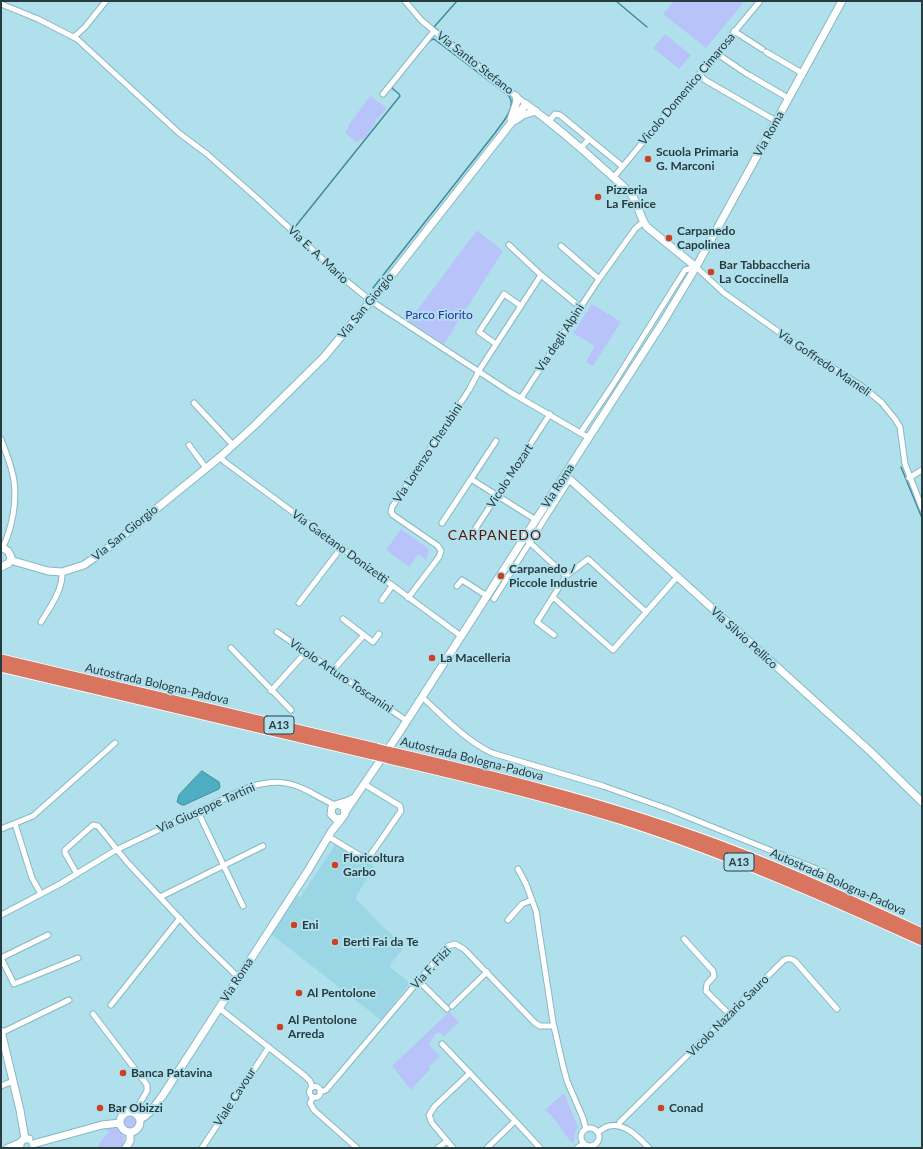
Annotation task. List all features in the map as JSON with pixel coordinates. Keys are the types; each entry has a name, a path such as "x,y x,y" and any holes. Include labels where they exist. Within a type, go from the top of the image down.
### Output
{"highway":[{"name":"Autostrada Bologna-Padova","path":"1,659 375,752 549,798 623,820 696,845 780,878 922,941"},
{"name":"Autostrada Bologna-Padova","path":"1,667 182,710 375,752"},
{"name":"Autostrada Bologna-Padova","path":"390,756 551,791 624,812 691,834 780,869 922,933"}],"street":[{"path":"1,4 23,12 74,37 85,27 106,1"},
{"name":"Via Santo Stefano","path":"405,1 421,20 434,31 549,121 614,177 632,194 643,222 647,227 696,267"},
{"name":"Vicolo Domenico Cimarosa","path":"614,177 760,1"},
{"name":"Via Roma","path":"494,599 528,540 568,477 589,438 696,267 842,1"},
{"path":"383,94 434,31"},
{"path":"734,31 802,73"},
{"name":"Via E. A. Mario","path":"74,37 179,133 207,154 344,279 371,301 479,372 589,438"},
{"path":"716,53 788,98"},
{"path":"699,74 705,80 776,121"},
{"name":"Via San Giorgio","path":"508,126 515,109 516,96"},
{"name":"Via San Giorgio","path":"10,560 48,571 62,572 84,565 220,457 275,406 324,357 371,301 526,104"},
{"name":"Via San Giorgio","path":"508,126 523,115 536,111"},
{"path":"549,121 555,114 560,115 622,166"},
{"path":"581,148 589,139"},
{"name":"Via degli Alpini","path":"521,398 599,279 635,229 643,222"},
{"path":"509,245 580,307"},
{"path":"561,246 599,279"},
{"name":"Via Roma","path":"581,432 612,386 685,270 696,267"},
{"name":"Via Goffredo Mameli","path":"696,267 724,293 800,347 863,387 882,403 900,427 905,464 909,478 922,508"},
{"path":"479,372 542,275"},
{"path":"496,344 479,332 504,294 521,306"},
{"name":"Via Lorenzo Cherubini","path":"408,598 439,557 441,551 438,546 393,516 391,512 392,508 469,390 479,372"},
{"path":"194,403 232,446"},
{"name":"Vicolo Mozart","path":"470,537 550,414"},
{"path":"1,439 10,462 14,487 13,513 2,547 6,548 10,553 10,560 6,565 1,567"},
{"path":"442,523 496,441"},
{"path":"189,445 206,468"},
{"name":"Via Gaetano Donizetti","path":"220,457 461,636"},
{"path":"909,478 922,470"},
{"name":"Via Roma","path":"140,1119 155,1106 343,815 487,596 528,540 536,520 568,477"},
{"name":"Via Silvio Pellico","path":"568,477 871,752 922,802"},
{"path":"471,479 536,520"},
{"path":"528,540 566,576"},
{"path":"299,603 341,548"},
{"path":"554,635 536,622 566,576 588,559 646,612"},
{"path":"41,622 56,597 61,584 62,572"},
{"path":"553,598 613,650 677,577"},
{"path":"457,586 462,580 487,596"},
{"path":"382,600 392,586"},
{"path":"343,619 373,642 379,634"},
{"name":"Vicolo Arturo Toscanini","path":"276,632 406,720"},
{"path":"333,670 364,635"},
{"path":"230,648 291,710"},
{"path":"271,691 306,652"},
{"path":"422,697 466,738 480,748 492,753 603,786 668,809 824,872"},
{"path":"1,829 33,816 115,743"},
{"name":"Via Giuseppe Tartini","path":"1,915 77,874 116,850 249,787 275,781 283,782 298,786 320,798 338,805"},
{"path":"330,835 367,860 401,811 400,806 364,784"},
{"name":"Via Roma","path":"338,805 349,802 355,797"},
{"name":"Via Giuseppe Tartini","path":"320,798 328,807 331,814"},
{"path":"338,805 344,807 343,815 336,819 331,814 332,808 338,805"},
{"path":"198,812 243,906"},
{"name":"Via Roma","path":"330,835 333,820 331,814"},
{"path":"15,824 32,878 41,894"},
{"path":"77,874 65,853 65,850 93,826 98,826 116,850 239,978"},
{"path":"160,897 263,846"},
{"path":"518,869 532,900 539,928 554,1026 567,1081 583,1118 586,1129"},
{"path":"167,904 170,892"},
{"path":"508,920 522,904 532,900"},
{"path":"111,1005 180,918"},
{"path":"48,936 1,957 14,984 78,958"},
{"path":"684,939 713,971 714,976 707,984 706,991 729,1014"},
{"name":"Via F. Filzi","path":"320,1092 326,1090 332,1084 448,946 455,944 464,949 535,1023 540,1026 554,1026"},
{"name":"Vicolo Nazario Sauro","path":"618,1126 784,960 792,958 837,1009"},
{"path":"418,980 449,1008 487,972"},
{"path":"22,1143 13,1081 3,1046 1,1032 69,1000"},
{"path":"219,1008 305,1076 310,1081 312,1087 310,1091 313,1097"},
{"path":"92,1014 147,1085 147,1091 134,1113"},
{"path":"442,1044 540,1148"},
{"name":"Viale Cavour","path":"202,1148 268,1047"},
{"path":"453,1148 432,1123 429,1115 431,1111 470,1073"},
{"path":"1,1086 13,1081"},
{"path":"312,1087 318,1088 320,1092 318,1096 313,1097 310,1103 314,1110 357,1148"},
{"path":"127,1112 134,1113 140,1119 139,1128 130,1133 123,1130 120,1123 120,1119 127,1112"},
{"path":"487,1148 515,1121"},
{"path":"8,1148 30,1140 32,1146 102,1126 120,1123"},
{"path":"598,1132 609,1126 618,1126 628,1129 649,1148"},
{"path":"577,1148 584,1144 594,1146 599,1138 598,1132 594,1129 586,1129"},
{"path":"584,1144 581,1136 586,1129"},
{"path":"126,1148 130,1140 130,1133"},
{"path":"438,1148 447,1141"}],"shaded area":[{"path":"202,771 219,782 219,789 184,805 177,802 179,795"},
{"path":"337,842 374,866 356,899 382,926 405,946 389,966 410,983 381,1020 271,934 297,895 300,898"}],"green space":[{"path":"674,1 745,1 706,48 663,14"},
{"path":"665,34 691,55 679,69 653,48"},
{"path":"370,96 387,108 378,119 377,118 375,121 376,122 363,140 361,138 358,143 345,133 349,127 348,126"},
{"name":"Parco Fiorito","path":"477,230 503,251 444,344 409,321"},
{"path":"592,304 621,322 593,366 586,362 595,346 573,333"},
{"path":"401,529 426,547 429,551 426,560 418,554 409,567 386,550"},
{"path":"449,1012 459,1022 446,1034 445,1037 439,1032 435,1034 429,1044 440,1056 429,1067 430,1069 411,1090 392,1066"},
{"path":"564,1093 578,1127 575,1133 574,1142 572,1143 553,1117 545,1110"},
{"path":"128,1117 132,1117 136,1123 132,1129 128,1129 124,1125 124,1121"},
{"path":"110,1127 118,1129 124,1137 122,1148 97,1148 109,1132 106,1128"}],"waterway":[{"path":"457,1 434,27 490,71"},
{"path":"616,1 647,27"},
{"path":"373,288 495,133 505,120 510,110 511,100 509,96 434,39 425,45"},
{"path":"295,227 400,96 392,86 414,59"},
{"path":"901,467 922,518"}],"place":[{"name":"Scuola Primaria G. Marconi","path":"648,159"},
{"name":"Pizzeria La Fenice","path":"598,197"},
{"name":"Carpanedo Capolinea","path":"669,238"},
{"name":"Bar Tabbaccheria La Coccinella","path":"711,272"},
{"name":"Carpanedo / Piccole Industrie","path":"501,576"},
{"name":"La Macelleria","path":"432,658"},
{"name":"Floricoltura Garbo","path":"335,865"},
{"name":"Eni","path":"294,925"},
{"name":"Berti Fai da Te","path":"335,942"},
{"name":"Al Pentolone","path":"299,993"},
{"name":"Al Pentolone Arreda","path":"280,1027"},
{"name":"Banca Patavina","path":"123,1073"},
{"name":"Bar Obizzi","path":"100,1108"},
{"name":"Conad","path":"661,1108"}],"district":[{"name":"CARPANEDO","path":"495,535"}]}
